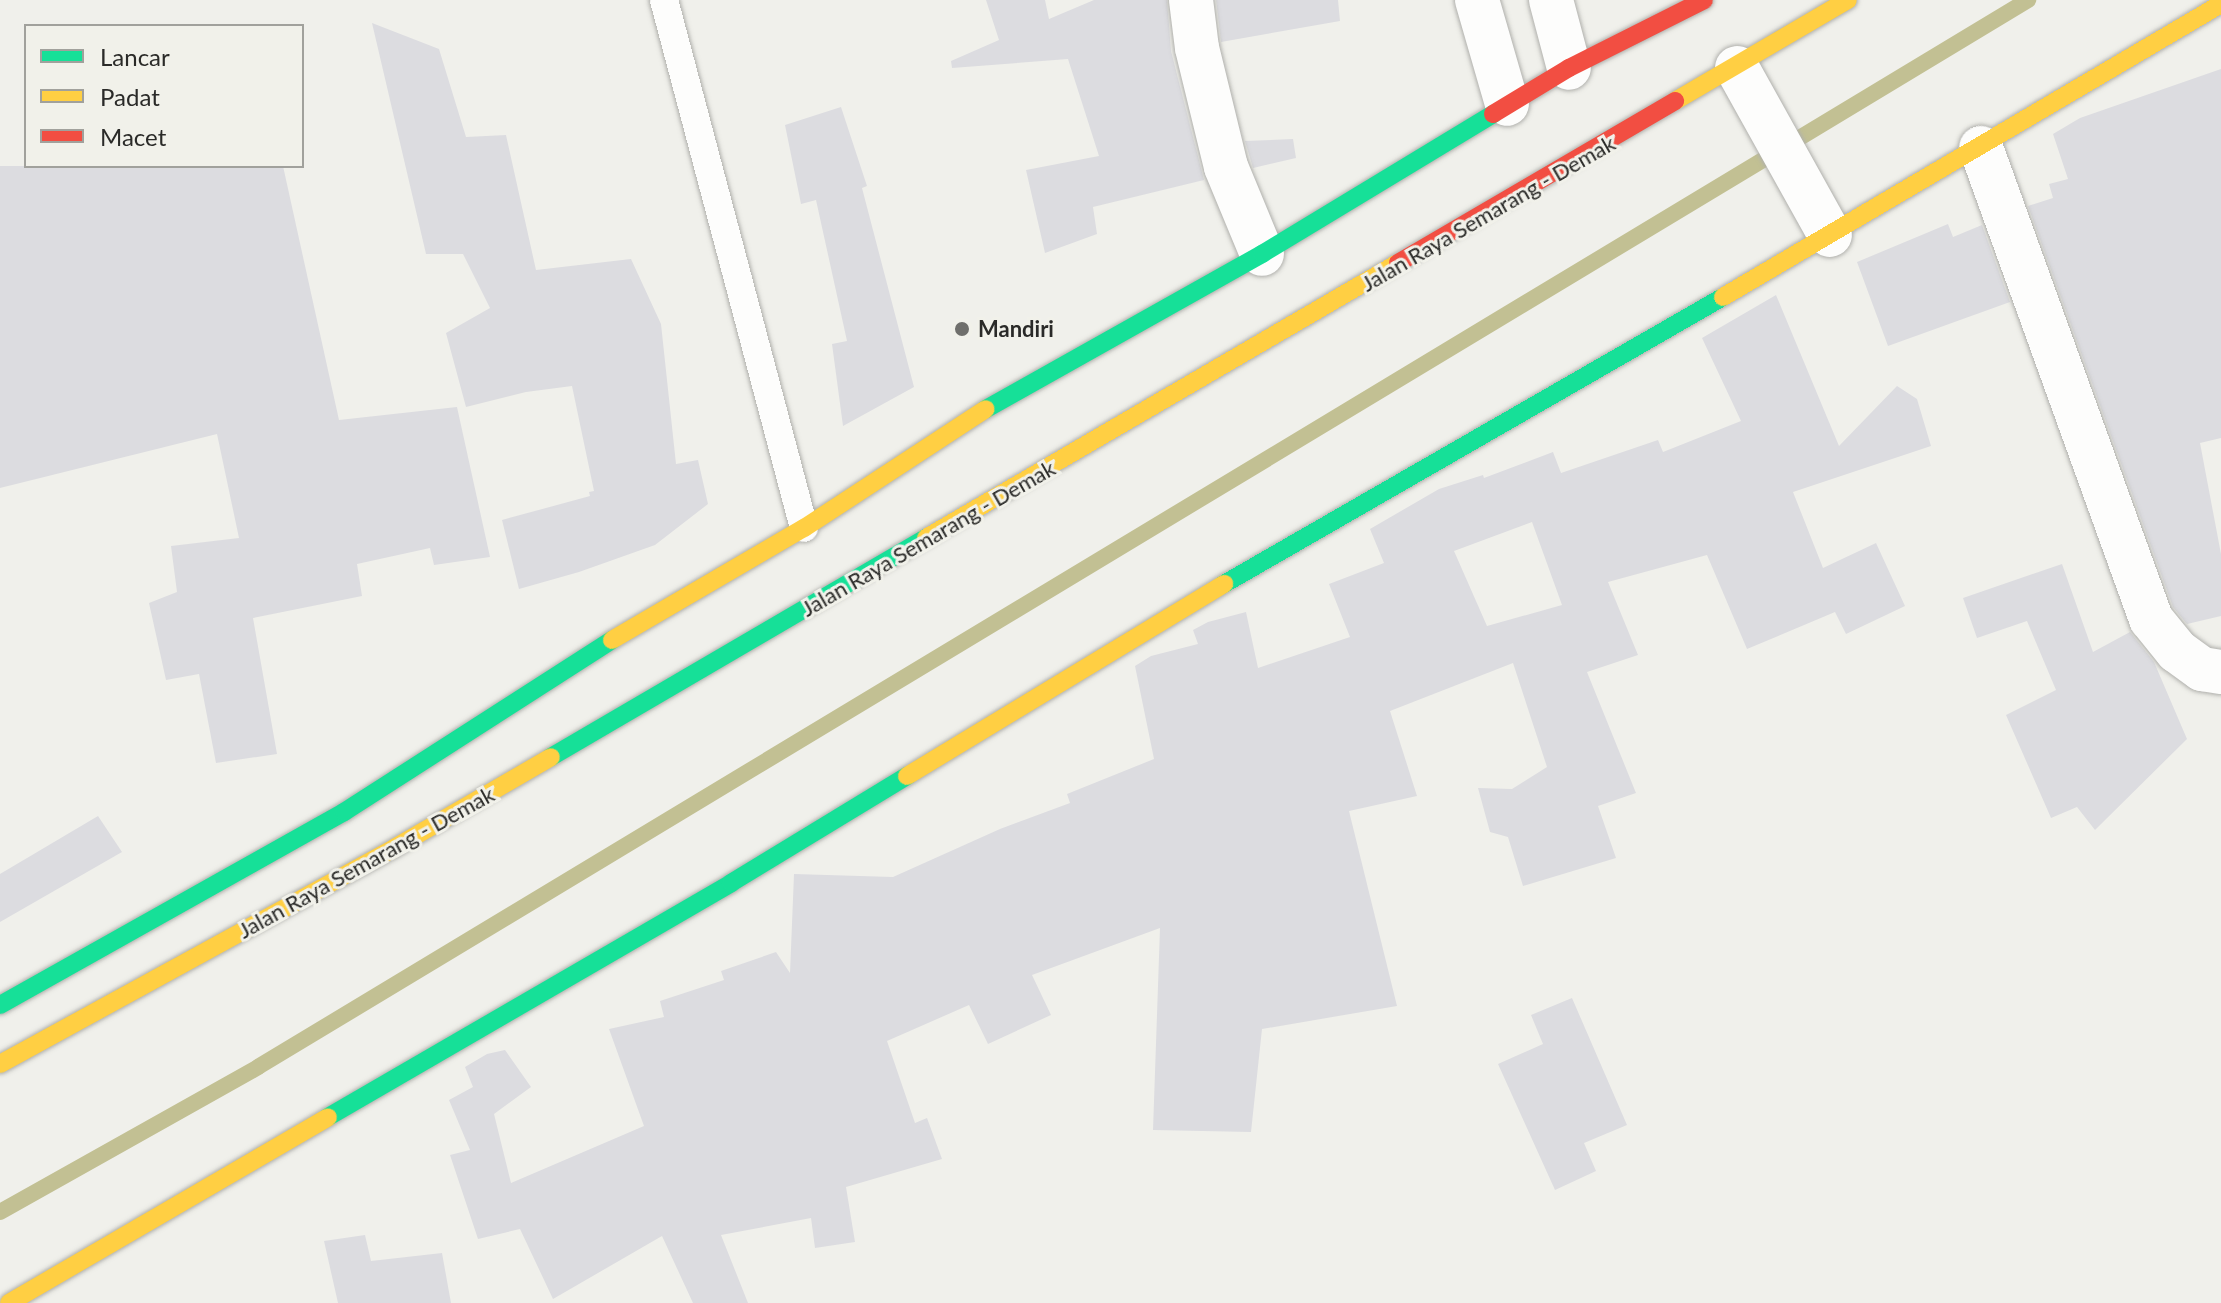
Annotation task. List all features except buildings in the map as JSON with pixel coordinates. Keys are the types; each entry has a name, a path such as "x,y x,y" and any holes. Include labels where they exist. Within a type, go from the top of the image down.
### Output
{"main road":[{"path":"0,1005 344,812 638,623 804,528 973,416 1262,254 1569,68 1704,0"},
{"name":"Jalan Raya Semarang - Demak","path":"0,1064 396,847 1742,79 1848,0"},
{"path":"9,1303 718,891 1170,615 1823,225 1981,148 2221,4"}],"street":[{"path":"1191,0 1197,48 1226,167 1262,254"},
{"path":"1477,0 1507,104"},
{"path":"1551,0 1569,68"},
{"path":"1742,79 1823,225"},
{"path":"1981,148 2151,619 2177,651 2202,669 2221,672"}],"lane":[{"path":"664,0 804,528"}],"waterway":[{"path":"0,1212 258,1067 2028,0"}],"traffic: fast":[{"path":"986,409 1262,254 1493,114"},
{"path":"1224,584 1723,297"},
{"path":"551,757 926,538"},
{"path":"0,1005 344,812 612,640"},
{"path":"328,1117 731,883 907,776"}],"traffic: slow":[{"path":"1675,101 1848,0"},
{"path":"1723,297 2221,4"},
{"path":"926,538 1398,263"},
{"path":"612,640 804,528 986,409"},
{"path":"907,776 1224,584"},
{"path":"0,1064 396,847 551,757"},
{"path":"9,1303 328,1117"}],"traffic: jam":[{"path":"1493,114 1569,68 1704,0"},
{"path":"1398,263 1675,101"}],"place":[{"name":"Mandiri","path":"962,329"}]}
